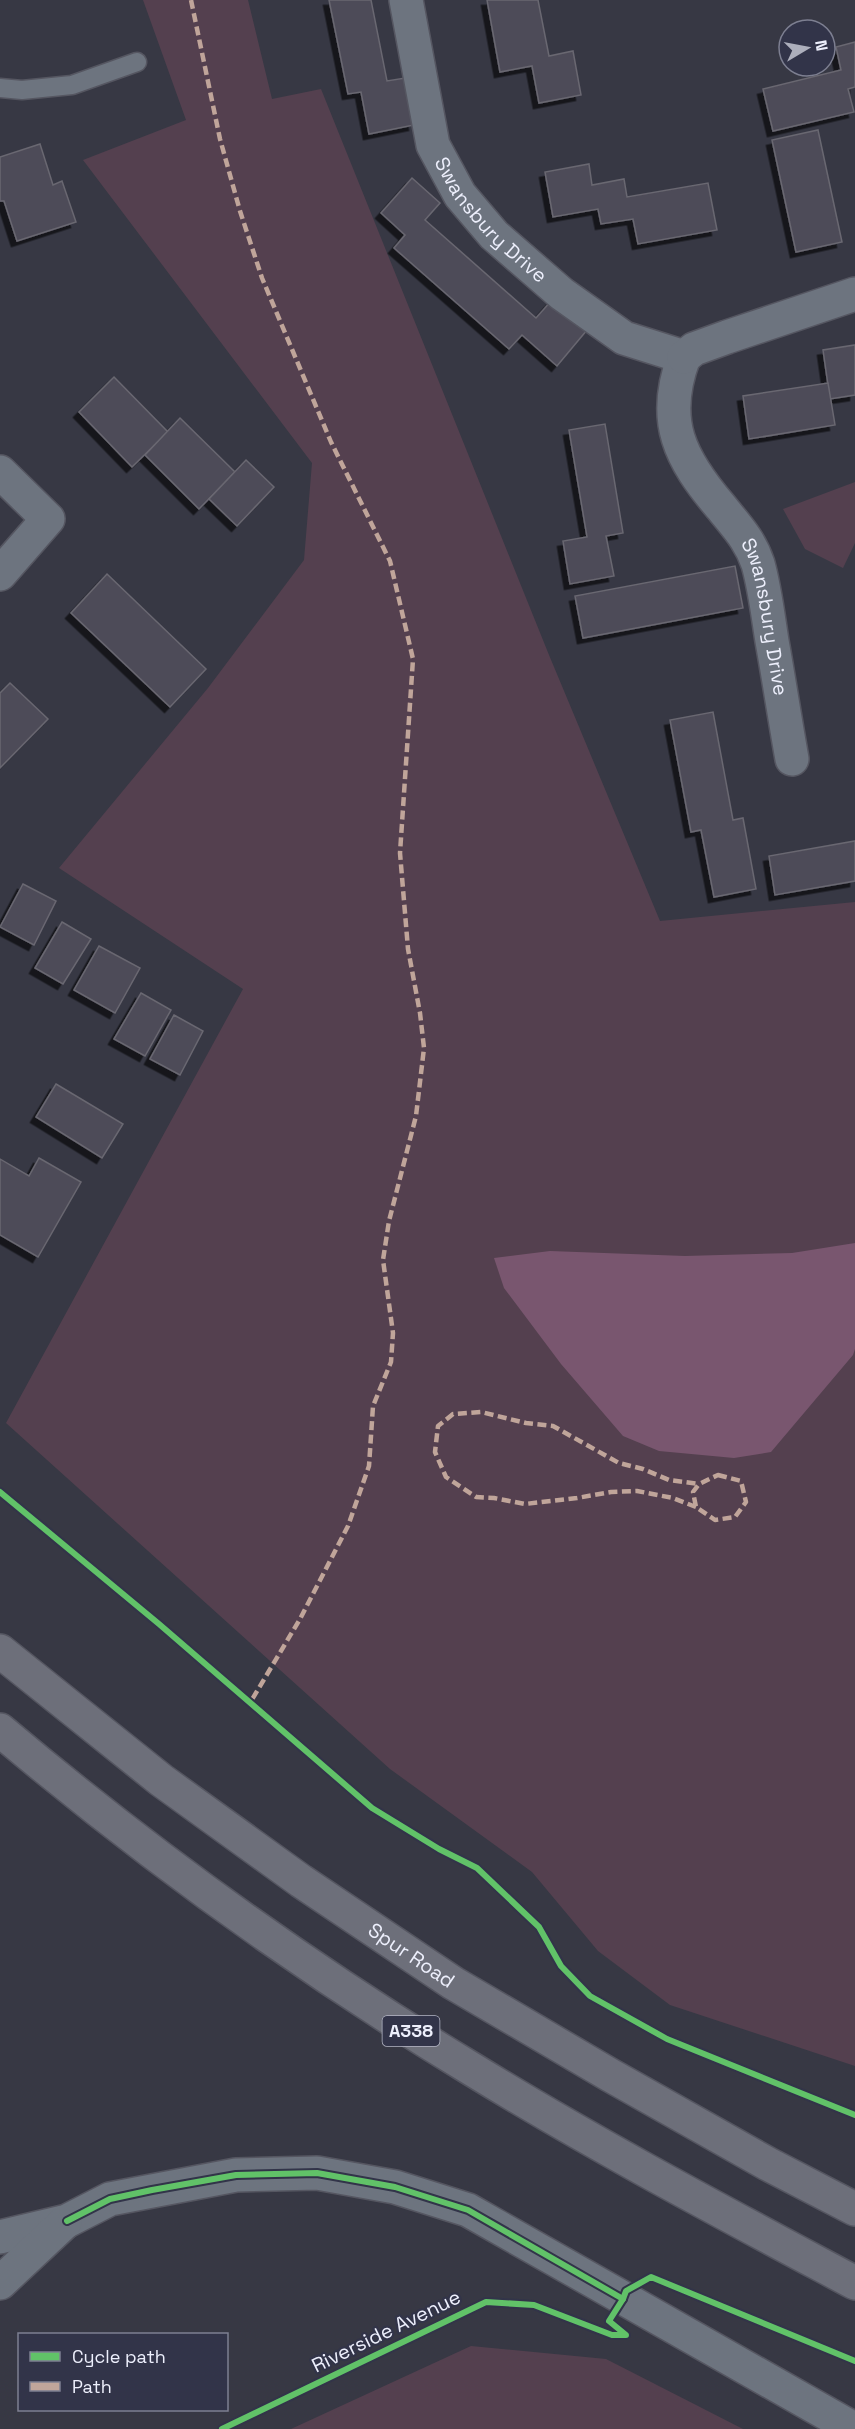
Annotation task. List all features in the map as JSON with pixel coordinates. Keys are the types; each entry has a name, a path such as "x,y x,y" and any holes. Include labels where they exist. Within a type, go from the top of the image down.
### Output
{"highway":[{"name":"Spur Road","path":"0,1651 161,1780 301,1881 453,1983 758,2158 855,2209"},
{"name":"A338","path":"0,1730 69,1788 189,1879 303,1961 389,2018 593,2139 855,2283"}],"street":[{"name":"Swansbury Drive","path":"406,0 433,145 460,195 495,235 562,294 624,338 684,357 676,377 674,398 679,445 695,477 750,543 758,566 766,603 792,759"},
{"path":"684,357 694,349 855,294"},
{"path":"0,472 48,519 0,574"},
{"path":"0,2237 67,2221 110,2199 236,2175 317,2173 395,2187 468,2210 854,2429"},
{"path":"0,2283 67,2221"}],"lane":[{"path":"0,88 22,90 72,86 137,62"}],"shaded area":[{"path":"143,0 248,0 272,99 321,89 549,655 660,921 855,902 855,2066 670,2005 598,1951 532,1872 390,1769 6,1423 243,989 59,868 208,688 304,560 312,463 83,160 186,120"},
{"path":"855,482 855,543 843,568 805,549 783,509"},
{"path":"855,1243 855,1349 853,1355 771,1452 734,1458 659,1451 623,1436 561,1364 504,1288 494,1258 550,1251 685,1256 792,1253"},
{"path":"471,2346 606,2359 743,2429 291,2429"}],"building":[{"path":"329,0 371,0 387,81 405,78 414,125 369,134 361,92 348,94"},
{"path":"487,0 538,0 549,56 573,51 581,95 539,103 532,66 500,72"},
{"path":"855,42 855,87 848,89 854,112 773,131 763,89 808,78 837,78 837,71 841,70 837,47"},
{"path":"818,130 842,242 796,252 772,140"},
{"path":"40,144 53,185 62,181 76,222 17,241 4,201 0,201 0,157"},
{"path":"589,164 592,185 624,179 627,197 708,183 717,230 638,244 633,219 601,224 598,209 553,217 545,172"},
{"path":"412,178 440,203 425,220 536,318 552,300 587,330 557,366 522,335 509,349 394,248 405,235 381,213"},
{"path":"855,345 855,395 830,399 823,350"},
{"path":"114,377 168,432 132,467 79,412"},
{"path":"828,383 835,425 749,439 743,396"},
{"path":"180,418 235,472 199,509 145,455"},
{"path":"605,424 623,533 606,536 614,576 570,584 563,541 587,537 569,430"},
{"path":"246,460 274,487 237,526 209,499"},
{"path":"735,566 743,608 583,638 575,596"},
{"path":"107,574 206,669 170,707 71,613"},
{"path":"10,683 48,719 0,768 0,693"},
{"path":"713,712 733,820 743,818 756,889 714,897 701,830 691,832 670,720"},
{"path":"855,841 855,881 775,895 769,856"},
{"path":"23,884 56,901 34,945 0,927"},
{"path":"62,922 91,939 63,984 35,968"},
{"path":"99,946 140,968 115,1013 74,990"},
{"path":"141,993 171,1010 145,1056 114,1039"},
{"path":"174,1015 203,1031 180,1075 150,1059"},
{"path":"56,1084 123,1124 102,1158 36,1117"},
{"path":"39,1158 81,1182 38,1257 0,1235 0,1159 29,1176"}],"marked path":[{"path":"191,0 220,139 262,278 331,442 390,561 413,659 400,853 408,949 424,1048 416,1116 389,1221 383,1260 393,1333 391,1362 373,1406 369,1466 348,1526 300,1619 250,1703"},
{"path":"696,1507 673,1498 637,1491 611,1492 525,1504 476,1497 446,1477 435,1452 438,1426 453,1414 481,1412 526,1423 553,1426 619,1463 643,1469 669,1480 699,1484"},
{"path":"718,1475 741,1481 746,1502 735,1517 715,1520 696,1507 693,1492 699,1484 718,1475"}],"cycle path":[{"path":"0,1492 159,1624 372,1808 439,1849 477,1868 539,1927 561,1966 590,1996 667,2039 855,2115"},
{"path":"67,2221 110,2199 152,2190 236,2175 317,2173 395,2187 468,2210 623,2299"},
{"name":"Riverside Avenue","path":"222,2429 486,2302 534,2305 612,2335 626,2335 609,2321 626,2291 651,2277 855,2361"}]}
